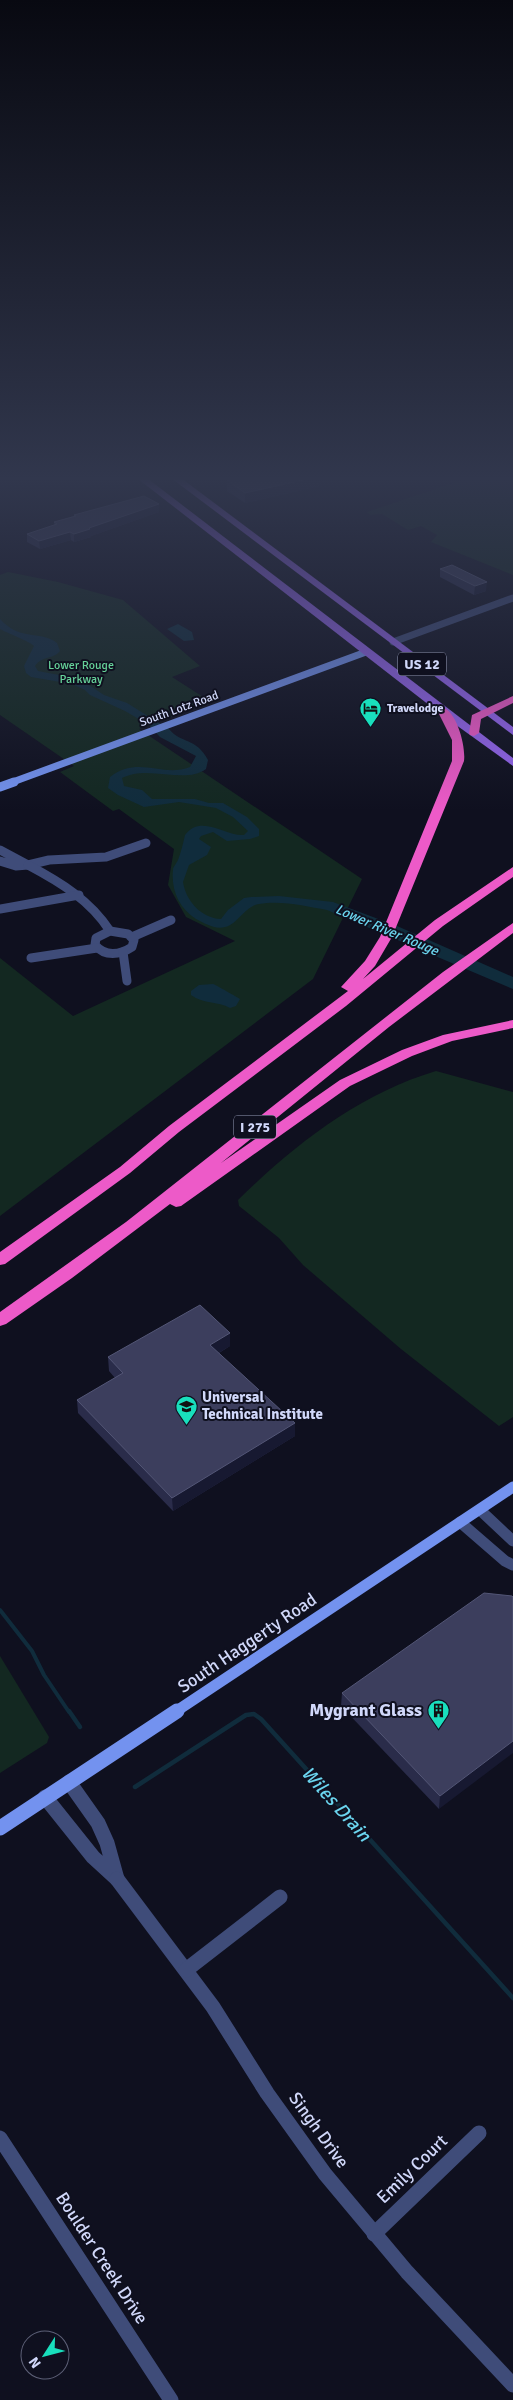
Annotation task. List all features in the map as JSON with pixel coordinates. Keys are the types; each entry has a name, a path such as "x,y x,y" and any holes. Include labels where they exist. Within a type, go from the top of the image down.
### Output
{"highway":[{"path":"474,733 476,717 513,699"},
{"path":"0,1260 125,1170 213,1094 350,985 373,959 386,937 399,907 459,757 457,738 442,710"},
{"path":"174,1129 387,966 439,923 513,871"},
{"name":"I 275","path":"0,1320 75,1268 354,1048 513,927"},
{"path":"75,1268 126,1239 345,1083 407,1053 448,1038 513,1024"}],"main road":[{"path":"295,588 300,587"},
{"name":"US 12","path":"320,587 513,732"},
{"name":"US 12","path":"295,588 366,652 513,763"},
{"path":"393,673 418,676 424,674 428,668"}],"street":[{"path":"393,642 513,598"},
{"name":"South Lotz Road","path":"0,787 366,652"},
{"path":"0,861 10,866 28,865 49,860 106,857 146,843"},
{"path":"0,850 79,895 102,918 110,931"},
{"path":"0,909 79,895"},
{"path":"132,937 171,920"},
{"path":"110,931 123,932 132,937 134,944 123,952 106,953 94,945 96,938 110,931"},
{"path":"30,958 97,948"},
{"path":"123,952 127,981"},
{"name":"South Haggerty Road","path":"0,1828 513,1487"},
{"path":"480,1510 513,1541"},
{"path":"460,1522 505,1561 513,1565"},
{"name":"Singh Drive","path":"68,1782 98,1823 107,1843 117,1879"},
{"name":"Singh Drive","path":"45,1797 93,1857 117,1879 186,1970 213,2007 293,2131 374,2234 458,2328 513,2385"},
{"path":"186,1970 280,1897"},
{"name":"Emily Court","path":"374,2234 479,2133"},
{"name":"Boulder Creek Drive","path":"0,2138 167,2399"}],"green space":[{"name":"Lower Rouge Parkway","path":"0,587 76,587 123,600 200,666 172,677 211,702 139,729 362,879 313,979 0,1216 0,958 73,1016 235,941 186,917 168,885 174,849 119,809 113,811 60,772 74,766 0,715"},
{"path":"436,1071 513,1092 513,1417 499,1426 401,1349 303,1265 279,1238 239,1206 238,1200 259,1180 305,1141 329,1124 354,1107 380,1093"},
{"path":"0,1656 49,1737 47,1743 0,1773"}],"water":[{"name":"Lower River Rouge","path":"0,619 16,631 51,639 57,643 60,651 54,656 38,663 35,666 38,671 80,679 104,695 127,703 169,729 178,737 194,744 208,760 206,769 197,773 187,775 132,774 122,778 124,786 142,790 152,799 195,799 209,803 223,803 247,817 259,829 259,836 250,839 227,841 213,832 201,836 199,839 211,847 207,855 189,865 183,882 187,896 201,912 221,919 228,910 244,898 251,897 279,896 333,902 397,926 513,977 513,989 327,910 293,904 259,904 254,905 230,925 221,928 206,924 190,915 177,898 173,885 173,869 178,860 185,835 191,829 199,826 206,826 237,835 244,835 248,831 233,817 216,808 179,802 144,807 118,795 108,788 110,777 121,771 141,767 180,770 190,767 196,756 160,737 149,725 125,711 90,695 85,690 72,684 31,677 26,673 24,666 34,646 0,629"},
{"path":"178,624 192,632 194,640 184,641 167,629"},
{"path":"213,984 240,999 236,1006 230,1008 200,1000 191,995 191,991 199,985"}],"building":[{"name":"Universal Technical Institute","path":"200,1305 230,1333 210,1345 295,1423 172,1498 77,1400 123,1373 108,1357"},
{"name":"Mygrant Glass","path":"484,1593 513,1597 513,1741 440,1796 342,1693"}],"waterway":[{"name":"Wiles Drain","path":"0,1610 32,1651 44,1675 69,1712"},
{"name":"Wiles Drain","path":"69,1711 80,1727"},
{"name":"Wiles Drain","path":"135,1787 246,1715 254,1714 261,1719 513,1998"}],"place":[{"name":"Travelodge","path":"371,727"},
{"name":"Universal Technical Institute","path":"186,1425"},
{"name":"Mygrant Glass","path":"438,1729"}]}
